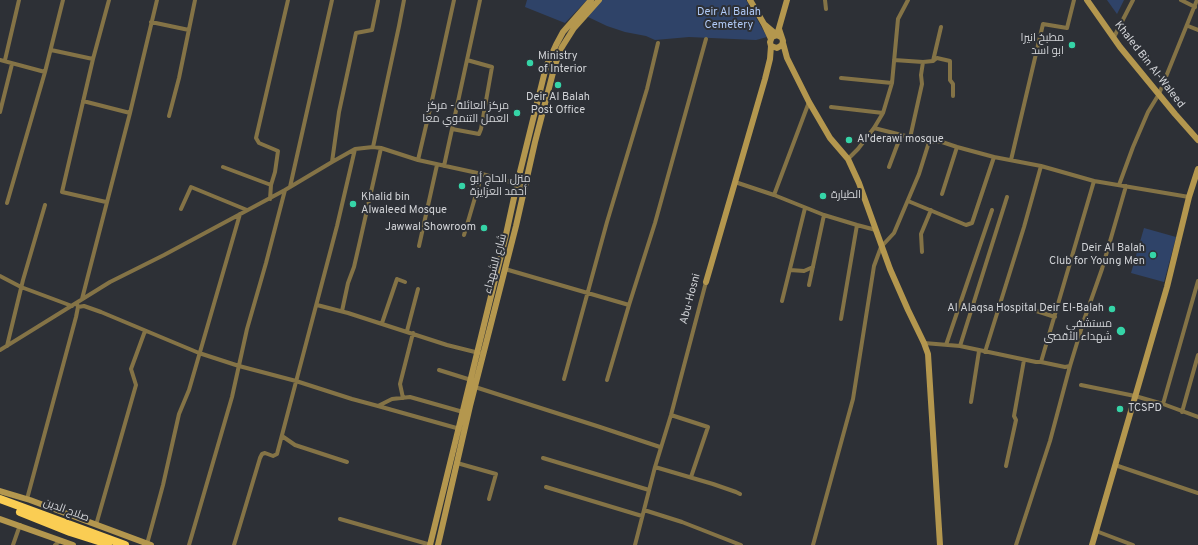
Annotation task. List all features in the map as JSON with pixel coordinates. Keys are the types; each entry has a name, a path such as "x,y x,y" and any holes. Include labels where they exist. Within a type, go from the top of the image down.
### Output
{"highway":[{"name":"صلاح الدين","path":"0,500 43,514 125,545"},
{"name":"صلاح الدين","path":"0,505 70,532 111,545"}],"street":[{"path":"5,60 19,0"},
{"path":"7,203 45,72 63,0"},
{"path":"106,202 62,192 93,59 109,0"},
{"path":"82,299 130,113 157,0"},
{"path":"169,116 179,78 195,0"},
{"path":"270,199 271,185 275,172 278,151 259,143 256,138 288,0"},
{"path":"290,187 332,0"},
{"path":"373,147 404,0"},
{"path":"418,160 454,0"},
{"path":"444,166 480,0"},
{"name":"شارع الشهداء","path":"431,545 461,429 475,387 480,353 517,184 546,67 563,32 591,0"},
{"name":"شارع الشهداء","path":"438,545 457,463 463,412 471,380 505,269 555,65 562,47 574,28 599,0"},
{"path":"750,0 764,24 773,44 787,58"},
{"path":"773,44 781,47 779,27 787,0"},
{"path":"824,0 826,9"},
{"path":"848,159 858,149 874,128 883,112 892,83 898,19 908,0"},
{"path":"1011,160 1043,24 1066,28 1074,0"},
{"name":"Khaled Bin Al-Waleed","path":"1086,0 1120,48 1198,140"},
{"path":"1114,38 1133,0"},
{"path":"1181,0 1195,7"},
{"path":"1119,185 1133,147 1148,112 1160,94 1198,0"},
{"path":"332,162 339,112 356,33 372,30 378,1"},
{"path":"151,22 189,30"},
{"path":"764,24 780,39 787,58 809,102 830,138 848,159 859,183 882,247 908,310 924,342 928,354 940,545"},
{"path":"1188,26 1198,30"},
{"path":"933,61 941,27"},
{"path":"773,44 774,36 780,39"},
{"path":"607,380 655,223 706,39"},
{"path":"564,379 658,43"},
{"name":"Abu-Hosni","path":"635,545 660,447 773,44"},
{"path":"51,50 93,59"},
{"path":"894,60 923,62 933,61 936,58 950,61 950,80 953,84 953,96"},
{"path":"0,60 5,60 12,64 45,72"},
{"path":"452,128 479,134 481,129 492,67 467,60"},
{"path":"910,138 922,84 921,75 923,62"},
{"path":"0,112 12,64"},
{"path":"841,78 892,83"},
{"path":"83,101 130,113"},
{"path":"774,195 809,102"},
{"path":"831,107 883,112"},
{"path":"874,128 929,142 942,142 994,157 1041,166 1094,181 1189,197"},
{"path":"889,167 901,135"},
{"path":"813,545 853,399 874,266 882,247 894,233 919,174 929,142"},
{"path":"27,499 76,317 77,305 82,299 110,282 270,199 355,150 373,147 381,148 418,160 482,174 525,186"},
{"path":"942,194 957,147"},
{"path":"342,311 348,283 354,267 381,148"},
{"path":"234,545 260,458 263,454 273,456 277,454 317,305 355,150"},
{"path":"908,200 966,225 972,223 994,157"},
{"path":"419,246 437,165"},
{"path":"985,352 1024,227 1041,166"},
{"path":"223,167 271,185"},
{"path":"1092,545 1166,287 1189,197 1198,169"},
{"path":"464,235 482,174"},
{"path":"1041,362 1094,181"},
{"path":"734,182 774,195 824,216 876,230"},
{"path":"1016,545 1050,441 1070,366 1102,269 1126,186"},
{"path":"181,209 191,187 247,210"},
{"path":"189,545 232,397 247,329 285,190"},
{"path":"960,346 1007,197"},
{"path":"7,346 21,286 45,205"},
{"path":"782,301 805,208"},
{"path":"922,252 921,234 931,210"},
{"path":"946,345 992,210"},
{"path":"0,491 27,499 149,544 179,414 189,390 200,354 240,214"},
{"path":"809,285 824,216"},
{"path":"840,319 857,225"},
{"path":"790,270 804,271 812,267"},
{"path":"505,269 629,305"},
{"path":"0,276 72,306"},
{"path":"382,323 397,280 405,282"},
{"path":"1163,404 1198,281"},
{"path":"407,331 418,289"},
{"path":"317,305 382,323 447,345 480,353"},
{"path":"1018,305 1055,317"},
{"path":"0,350 72,306 84,306 200,354 296,381 352,399 461,429"},
{"path":"96,525 136,385 130,370 144,331"},
{"path":"403,398 400,384 413,333"},
{"path":"924,342 960,346 1024,360 1065,367 1070,366"},
{"path":"971,402 979,351"},
{"path":"1182,412 1198,355"},
{"path":"1006,466 1016,420 1014,416 1024,360"},
{"path":"439,370 471,380"},
{"path":"1081,385 1135,396 1163,404 1198,417"},
{"path":"475,387 660,447"},
{"path":"378,406 392,399 410,397 463,412"},
{"path":"670,415 708,427 691,477"},
{"path":"282,436 295,445 347,462"},
{"path":"542,458 649,490"},
{"path":"457,463 496,474 489,499"},
{"path":"1115,465 1198,493"},
{"path":"655,467 691,477 740,494"},
{"path":"546,487 642,516"},
{"path":"644,510 682,522 741,545"},
{"path":"0,519 73,545"},
{"path":"340,519 431,545"},
{"path":"13,545 20,525"},
{"path":"1096,531 1133,545"},
{"path":"55,545 61,540"}],"green space":[{"path":"527,0 587,0 565,23 525,7"},
{"name":"Deir Al Balah Cemetery","path":"601,0 746,0 767,37 756,40 689,37 655,40 646,36 625,32 607,26 586,16"},
{"path":"1107,0 1124,0 1117,14"},
{"name":"Deir Al Balah Club for Young Men","path":"1144,228 1176,237 1164,282 1131,273"}],"place":[{"name":"مطبخ انيرا ابو اسد","path":"1072,45"},
{"name":"Ministry of Interior","path":"530,63"},
{"name":"Deir Al Balah Post Office","path":"558,85"},
{"name":"مركز العائلة - مركز العمل التنموي معا","path":"517,113"},
{"name":"Al'derawi mosque","path":"849,140"},
{"name":"منزل الحاج أبو أحمد العزايزة","path":"462,186"},
{"name":"الطيارة","path":"823,196"},
{"name":"Khalid bin Alwaleed Mosque","path":"353,204"},
{"name":"Jawwal Showroom","path":"484,228"},
{"name":"Deir Al Balah Club for Young Men","path":"1153,255"},
{"name":"Al Alaqsa Hospital Deir El-Balah","path":"1112,309"},
{"name":"مستشفى شهداء الأقصى","path":"1121,331"},
{"name":"TCSPD","path":"1120,409"}]}
